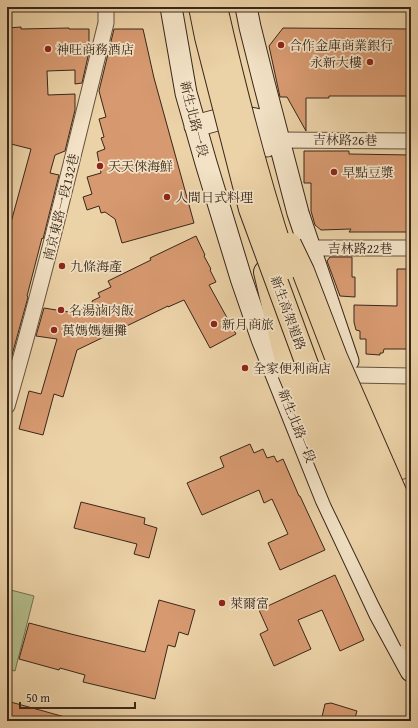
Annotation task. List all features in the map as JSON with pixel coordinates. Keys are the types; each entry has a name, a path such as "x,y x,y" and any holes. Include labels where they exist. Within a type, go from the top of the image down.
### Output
{"highway":[{"name":"新生高架道路","path":"200,7 206,37 257,201 348,476 411,607"},
{"name":"新生高架道路","path":"216,7 233,80 257,201 281,250 296,294 347,427 375,492 411,566"},
{"path":"257,201 303,271 336,357 411,528"},
{"path":"257,201 289,373 341,499 411,641"}],"street":[{"name":"南京東路一段132巷","path":"7,406 27,338 72,164 106,23 106,7"},
{"name":"新生北路一段","path":"171,7 186,93 240,278 262,339 326,499 380,614 411,671"},
{"path":"246,7 298,213 309,248 353,375 377,433 406,486 411,506"},
{"path":"196,126 236,115 260,120 279,190 298,213"},
{"name":"吉林路26巷","path":"279,140 411,141"},
{"name":"吉林路22巷","path":"309,248 411,248"},
{"path":"321,281 313,291 342,381 333,398"},
{"path":"353,375 411,376"},
{"path":"292,415 333,398 350,401 382,481 406,486"}],"green space":[{"path":"7,589 34,596 15,671 7,669"}],"building":[{"path":"21,27 21,29 89,29 89,52 82,83 75,84 75,70 47,71 48,95 75,94 75,110 65,151 55,155 50,173 59,175 7,373 7,237 31,149 7,143 7,28"},
{"path":"283,28 411,29 411,96 329,96 329,98 306,98 306,131 287,97 280,97 269,46"},
{"path":"114,29 143,29 154,78 194,223 122,243 115,219 105,212 101,213 99,206 87,210 83,197 92,194 87,177 101,173 97,152 105,149 101,138 104,137 99,119 106,117 99,91"},
{"path":"304,151 349,151 349,154 411,155 411,232 349,232 351,229 321,230 315,225 311,211 311,183 304,183"},
{"path":"196,236 216,282 209,285 236,334 210,348 184,300 168,306 77,350 63,397 54,394 43,435 19,429 29,391 41,394 57,339 36,336 44,308 75,313 93,304 92,301 100,297 98,293 111,287 108,281 151,260 150,258"},
{"path":"330,257 352,257 352,277 355,277 355,297 340,296 327,261"},
{"path":"397,269 411,269 411,349 384,349 383,353 380,353 380,355 366,354 366,339 360,339 360,331 356,330 354,322 354,305 397,306"},
{"path":"250,444 254,453 263,449 267,458 274,456 277,462 283,459 325,550 280,570 268,543 288,534 272,499 264,503 259,490 202,515 187,483 224,467 220,457"},
{"path":"81,502 145,518 144,524 157,528 149,558 134,554 137,544 74,528"},
{"path":"335,575 364,640 340,651 322,610 298,620 311,649 274,666 260,634 268,630 259,610"},
{"path":"159,600 195,610 188,635 179,632 175,647 168,645 155,699 83,682 85,675 60,668 59,670 19,659 29,623 145,652"},
{"path":"7,701 65,717 65,721 7,721"},
{"path":"331,703 357,711 354,721 321,721 325,704"}],"place":[{"name":"合作金庫商業銀行","path":"281,45"},
{"name":"神旺商務酒店","path":"48,49"},
{"name":"永新大樓","path":"370,62"},
{"name":"天天倈海鮮","path":"100,166"},
{"name":"早點豆漿","path":"334,172"},
{"name":"人間日式料理","path":"167,197"},
{"name":"九條海產","path":"62,266"},
{"name":"名湯滷肉飯","path":"61,310"},
{"name":"新月商旅","path":"214,324"},
{"name":"萬媽媽麵攤","path":"54,330"},
{"name":"全家便利商店","path":"245,368"},
{"name":"萊爾富","path":"222,603"}]}
